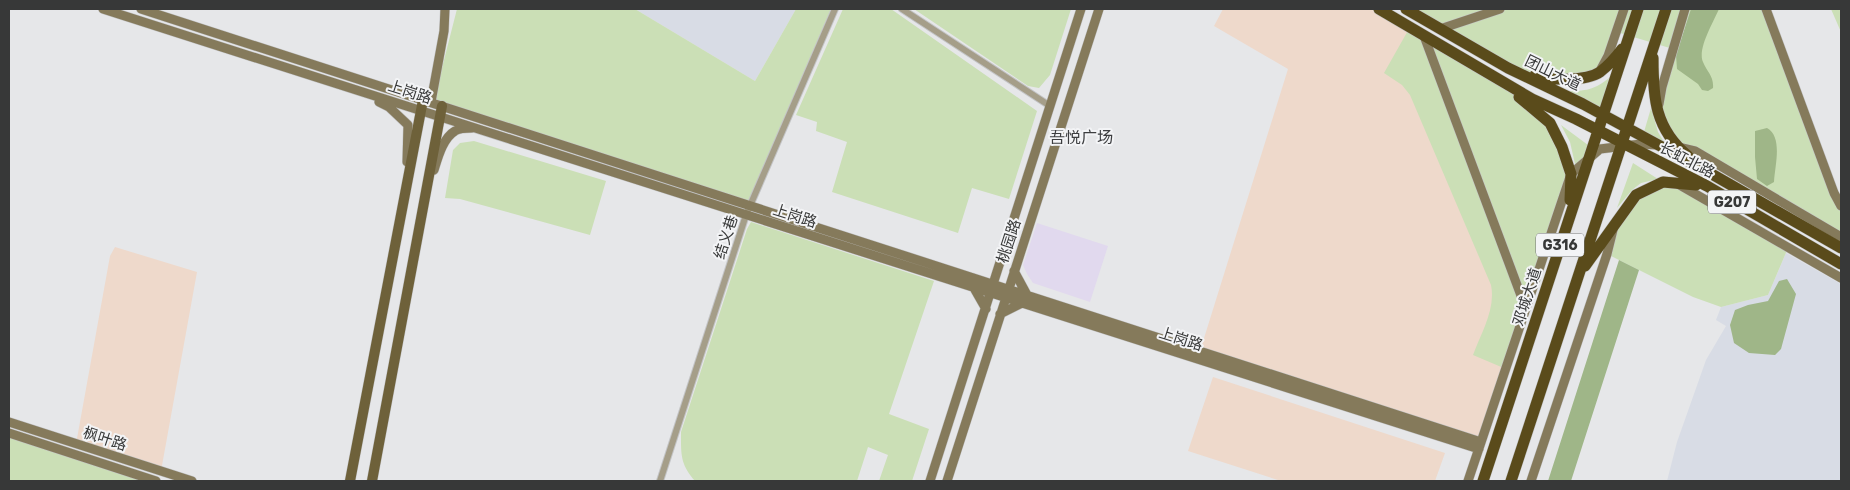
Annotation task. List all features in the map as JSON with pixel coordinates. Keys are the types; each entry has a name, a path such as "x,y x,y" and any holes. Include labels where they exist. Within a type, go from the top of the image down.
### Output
{"highway":[{"name":"团山大道","path":"1379,9 1499,81 1622,143"},
{"name":"团山大道","path":"1406,9 1503,65 1602,114 1687,162"},
{"name":"邓城大道","path":"1482,481 1638,9"},
{"name":"G316","path":"1511,481 1666,9"},
{"path":"1503,65 1542,78 1569,80 1598,73 1615,58 1628,39"},
{"path":"1653,48 1653,86 1665,130 1677,146 1710,173"},
{"path":"1499,81 1550,124 1562,147 1571,174 1568,219"},
{"name":"长虹北路","path":"1622,143 1707,186 1841,264"},
{"name":"长虹北路","path":"1687,162 1710,173 1841,248"},
{"path":"1578,276 1614,223 1636,195 1663,182 1707,186"}],"main road":[{"path":"350,481 422,111 427,101"},
{"path":"372,481 441,111"}],"street":[{"name":"上岗路","path":"103,9 422,111 441,111 750,205 976,283"},
{"name":"上岗路","path":"141,9 427,101 441,111 474,127 746,214 992,288 1480,446"},
{"path":"427,101 444,30 445,9"},
{"name":"结义巷","path":"660,481 746,214 835,9"},
{"path":"902,9 1050,106"},
{"name":"桃园路","path":"930,481 1081,9"},
{"name":"桃园路","path":"947,481 1099,9"},
{"path":"1440,29 1500,9"},
{"path":"1598,73 1608,56 1624,9"},
{"path":"1658,110 1662,87 1685,9"},
{"path":"1766,9 1831,184 1841,206"},
{"path":"1424,36 1526,309"},
{"path":"335,83 389,107 408,125 405,196"},
{"path":"424,204 439,154 447,139 456,130 474,127"},
{"path":"1468,481 1571,174 1600,149 1641,144 1677,146 1695,151 1841,237"},
{"path":"1675,183 1841,278"},
{"path":"1531,481 1607,254 1614,223"},
{"path":"986,309 976,283 998,268"},
{"path":"1000,314 1024,299 1014,271"},
{"name":"枫叶路","path":"9,422 192,481"},
{"name":"枫叶路","path":"9,433 156,481"}],"shaded area":[{"path":"635,9 796,9 755,81"},
{"path":"1223,9 1379,9 1424,36 1526,309 1481,442 1200,351 1288,69 1214,26"},
{"path":"1037,223 1108,246 1090,302 1033,283 1023,265"},
{"path":"115,247 197,272 161,471 76,444 110,256"},
{"path":"1786,253 1841,284 1841,481 1667,481 1677,442 1706,360 1726,326 1716,320 1721,307 1768,295"},
{"path":"1213,377 1445,453 1435,481 1281,481 1188,451"}],"green space":[{"path":"457,9 635,9 755,81 796,9 831,9 745,209 432,107"},
{"path":"843,9 891,9 1037,111 1009,199 972,188 958,233 832,192 847,142 816,131 817,122 796,115"},
{"path":"914,9 1071,9 1050,75 1039,88 1028,86"},
{"path":"1406,9 1766,9 1841,206 1841,237 1695,151 1677,146 1658,110 1673,49 1617,32 1598,73 1543,78 1508,68"},
{"path":"1691,9 1719,9 1702,50 1703,62 1713,84 1713,88 1708,91 1702,90 1698,84 1677,69 1676,55"},
{"path":"1831,9 1841,9 1841,32"},
{"path":"1410,27 1499,81 1550,123 1571,174 1506,369 1473,355 1490,312 1491,285 1410,95 1402,85 1384,73"},
{"path":"1613,75 1600,109 1567,91 1592,88"},
{"path":"1651,108 1658,132 1667,147 1644,132"},
{"path":"1561,125 1588,145 1578,177 1570,142"},
{"path":"1767,128 1775,138 1777,152 1774,182 1767,186 1757,179 1755,131"},
{"path":"474,141 606,181 590,235 460,199 445,198 453,150 460,143"},
{"path":"1633,163 1658,179 1641,183 1632,190 1617,208"},
{"path":"1675,183 1788,248 1768,295 1721,307 1693,297 1607,254 1614,223 1636,195"},
{"path":"751,222 934,281 889,414 929,429 912,481 879,481 888,455 868,447 857,481 695,481 686,469 681,453 681,432 747,229"},
{"path":"1619,260 1639,270 1571,481 1548,481"},
{"path":"1787,279 1796,294 1781,349 1775,355 1749,353 1734,343 1730,325 1735,310 1768,301 1779,281"},
{"path":"9,433 156,481 9,481"}],"district":[{"name":"吾悦广场","path":"1081,137"}]}
